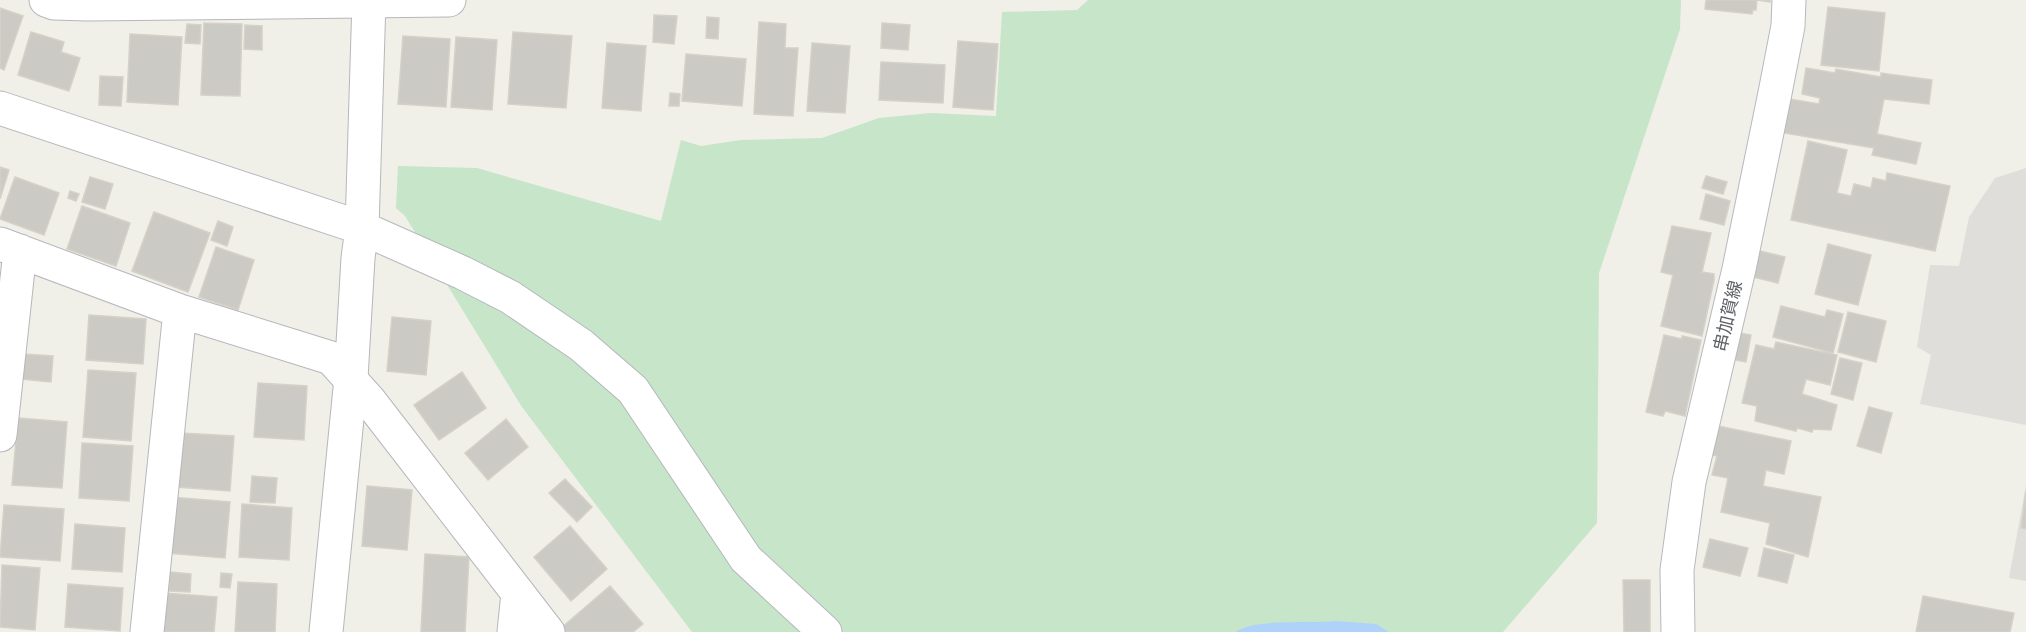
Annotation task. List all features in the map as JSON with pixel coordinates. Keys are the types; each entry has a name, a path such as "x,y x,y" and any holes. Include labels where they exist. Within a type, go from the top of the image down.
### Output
{"street":[{"path":"46,0 54,3 87,4 449,0"},
{"name":"串加賀線","path":"1678,632 1677,570 1689,482 1741,258 1783,55 1790,0"},
{"path":"326,632 351,378 362,228 369,1"},
{"path":"0,108 362,228 510,297 581,345 633,390 746,559 825,632"},
{"path":"0,435 10,247 180,311 331,358 351,378 548,632"},
{"path":"147,632 180,311"},
{"path":"514,632 518,592"}],"shaded area":[{"path":"2026,168 2026,425 1920,404 1931,355 1917,347 1930,265 1959,266 1969,217 1995,178"},
{"path":"2026,485 2026,581 2009,578"}],"green space":[{"path":"1088,0 1681,0 1680,29 1599,273 1597,523 1503,632 692,632 522,407 405,216 396,208 398,166 477,168 661,221 681,140 701,146 741,140 822,138 879,118 931,113 996,116 1002,12 1077,10"}],"water":[{"path":"1335,621 1376,624 1389,632 1236,632 1268,623"}],"building":[{"path":"1706,0 1757,0 1756,10 1753,10 1752,14 1705,9"},
{"path":"1828,7 1885,13 1879,71 1821,65"},
{"path":"0,8 23,16 4,70 0,68"},
{"path":"654,15 677,16 674,44 653,42"},
{"path":"707,17 719,18 718,39 706,38"},
{"path":"759,22 786,24 785,48 798,48 793,116 754,114"},
{"path":"204,23 242,24 240,96 201,95"},
{"path":"882,23 910,25 908,50 881,48"},
{"path":"187,24 201,25 200,44 185,43"},
{"path":"245,25 262,26 262,50 244,49"},
{"path":"31,32 64,42 61,52 80,58 69,91 18,75"},
{"path":"513,32 572,36 566,108 508,104"},
{"path":"130,34 182,37 178,105 127,102"},
{"path":"403,36 450,39 446,107 398,104"},
{"path":"456,37 497,40 492,110 451,107"},
{"path":"958,41 998,44 993,110 953,107"},
{"path":"607,43 646,46 641,111 602,108"},
{"path":"812,43 850,46 845,113 807,111"},
{"path":"686,54 746,59 742,106 682,101"},
{"path":"881,62 945,65 943,103 879,100"},
{"path":"1806,68 1835,73 1836,69 1881,77 1881,73 1932,80 1929,104 1884,99 1877,134 1921,143 1916,164 1872,155 1874,148 1784,133 1790,99 1819,104 1820,98 1802,94"},
{"path":"100,76 123,77 121,106 99,105"},
{"path":"670,93 680,94 679,106 669,106"},
{"path":"1808,141 1847,150 1837,193 1851,196 1854,184 1871,188 1873,178 1886,181 1887,173 1950,186 1935,251 1791,220"},
{"path":"0,167 9,170 0,199"},
{"path":"1706,176 1727,182 1723,194 1702,188"},
{"path":"15,177 59,193 44,235 0,219"},
{"path":"90,177 113,184 105,209 82,202"},
{"path":"70,191 79,194 76,201 68,198"},
{"path":"1706,194 1730,201 1724,225 1700,219"},
{"path":"82,206 130,223 116,266 67,249"},
{"path":"154,212 210,233 188,292 132,271"},
{"path":"218,221 233,227 227,246 211,240"},
{"path":"1672,226 1711,233 1702,272 1714,274 1714,280 1702,336 1661,326 1673,275 1661,272"},
{"path":"1828,244 1871,255 1858,305 1815,294"},
{"path":"216,247 254,260 238,310 199,297"},
{"path":"1760,251 1785,257 1778,283 1753,277"},
{"path":"1781,306 1825,317 1827,310 1843,314 1833,353 1773,337"},
{"path":"1848,312 1886,321 1876,362 1838,352"},
{"path":"89,315 146,319 143,364 86,360"},
{"path":"392,317 431,321 426,375 387,371"},
{"path":"1734,332 1751,335 1746,362 1729,359"},
{"path":"1664,335 1701,340 1685,416 1665,411 1663,416 1646,412"},
{"path":"1776,342 1837,355 1830,385 1806,379 1802,394 1837,405 1831,430 1813,429 1812,432 1797,428 1796,431 1755,421 1757,406 1742,403 1756,345 1774,349"},
{"path":"23,354 53,356 51,382 21,379"},
{"path":"1840,358 1862,363 1853,400 1831,394"},
{"path":"88,370 136,373 131,441 83,437"},
{"path":"462,372 486,408 439,440 414,405"},
{"path":"258,383 307,386 304,440 254,437"},
{"path":"1869,407 1892,413 1881,453 1857,446"},
{"path":"18,418 67,422 62,488 12,485"},
{"path":"506,419 528,447 488,480 465,453"},
{"path":"1718,426 1791,441 1784,474 1766,470 1763,486 1821,497 1808,557 1766,544 1770,523 1721,512 1728,478 1712,475 1717,456 1712,455"},
{"path":"180,433 234,436 230,491 176,487"},
{"path":"82,443 133,446 129,501 79,498"},
{"path":"252,476 277,478 275,503 250,502"},
{"path":"565,479 592,507 577,522 549,493"},
{"path":"367,486 412,490 407,550 362,546"},
{"path":"2026,491 2026,529 2021,528"},
{"path":"171,497 230,502 225,558 167,553"},
{"path":"242,504 292,508 289,560 239,557"},
{"path":"4,505 64,509 60,561 0,557"},
{"path":"75,524 125,528 122,572 72,569"},
{"path":"570,526 607,569 571,601 534,557"},
{"path":"1710,539 1748,548 1740,576 1703,567"},
{"path":"1764,548 1794,555 1787,583 1758,576"},
{"path":"425,554 469,557 465,632 421,632"},
{"path":"2,565 40,568 35,630 0,627"},
{"path":"170,572 191,574 190,592 169,591"},
{"path":"221,573 232,574 230,588 220,587"},
{"path":"1623,580 1650,580 1650,632 1624,632"},
{"path":"238,582 277,584 275,632 235,632"},
{"path":"68,584 123,588 120,631 65,627"},
{"path":"610,586 643,624 633,632 565,632 561,628"},
{"path":"164,593 217,597 214,632 161,632"},
{"path":"1923,596 2014,613 2010,632 1916,632"}]}
